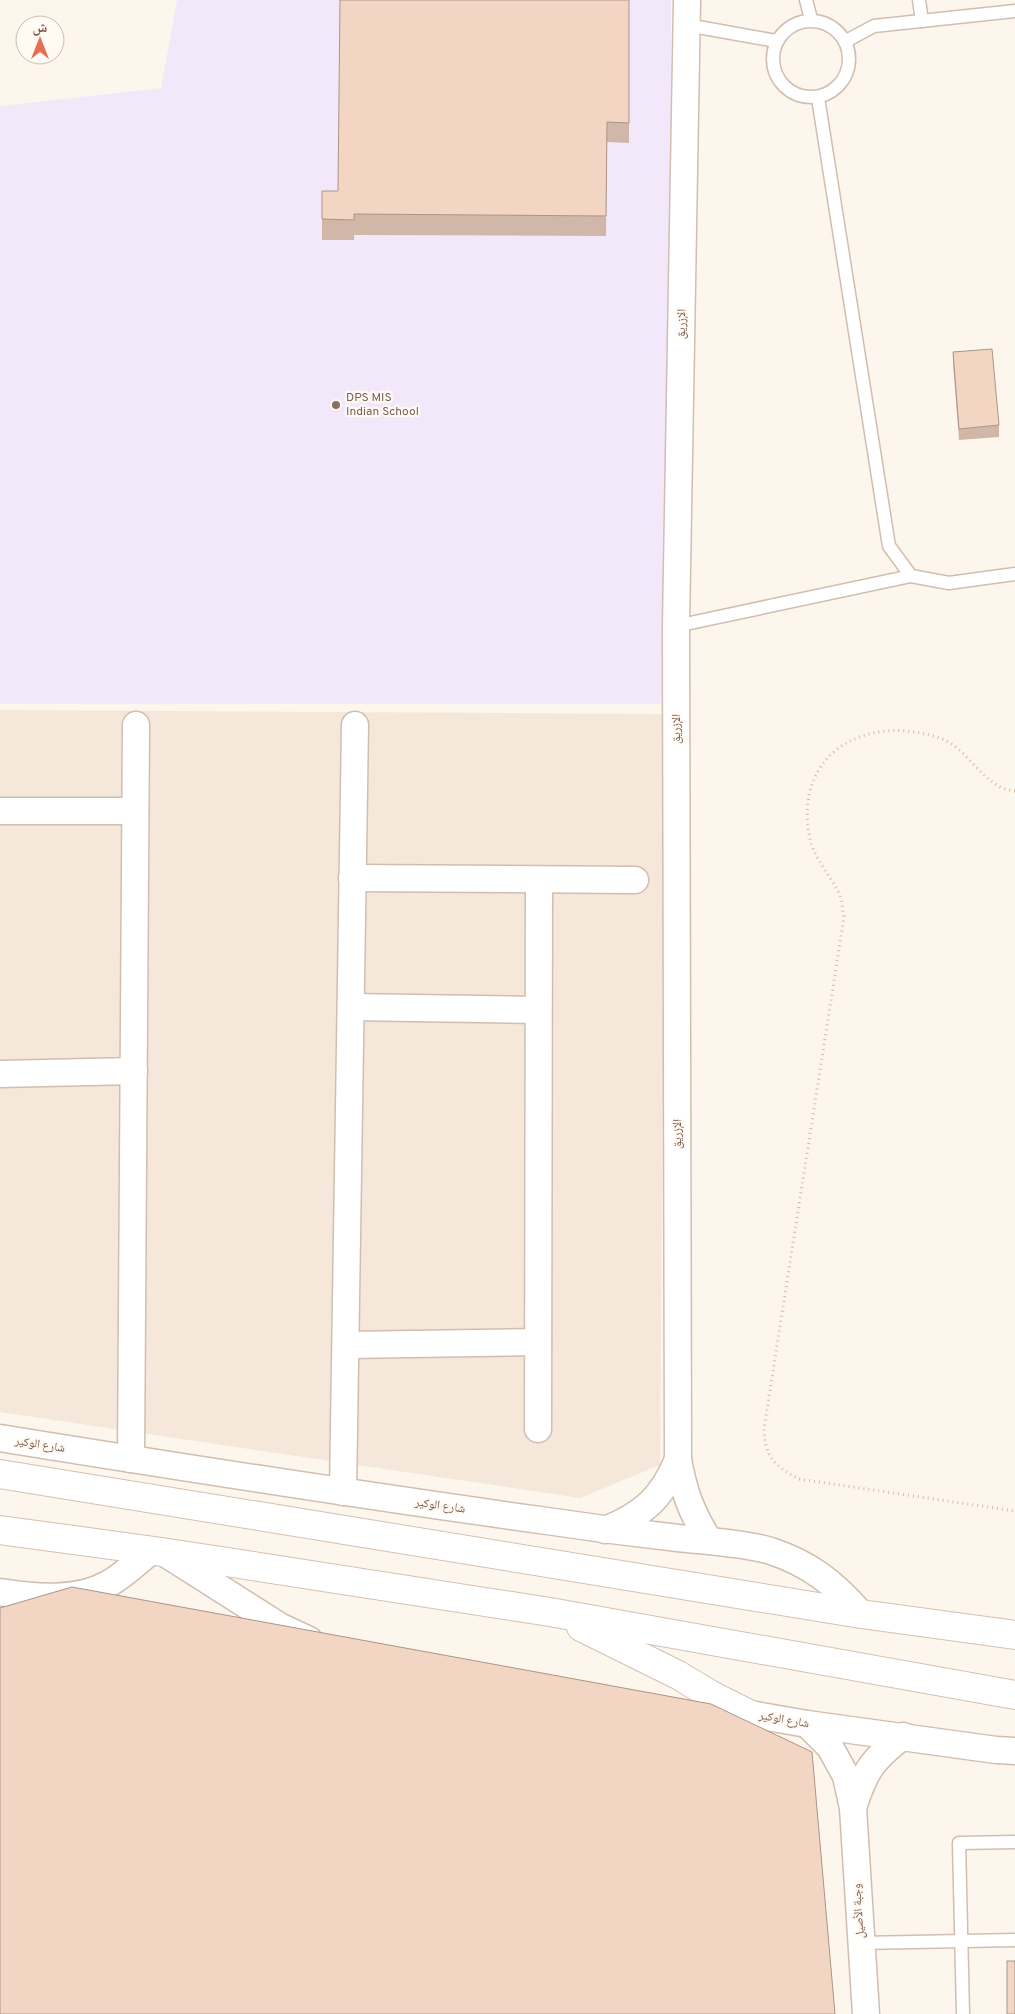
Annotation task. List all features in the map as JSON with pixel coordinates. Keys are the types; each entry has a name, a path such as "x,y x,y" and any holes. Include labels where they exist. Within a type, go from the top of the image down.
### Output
{"street":[{"name":"الإزريق","path":"687,0 676,626 678,1459 683,1488 693,1516 708,1541"},
{"path":"131,1459 136,725"},
{"path":"343,1492 355,725"},
{"path":"0,811 135,811"},
{"path":"352,878 635,880"},
{"path":"538,1428 539,880"},
{"path":"351,1007 538,1010"},
{"path":"0,1074 134,1071"},
{"path":"346,1345 538,1342"},
{"name":"شارع الوكير","path":"0,1438 343,1492 605,1530 708,1541 768,1550 794,1559 820,1573 842,1592 861,1614"},
{"name":"الإزريق","path":"605,1530 625,1522 643,1511 658,1496 670,1478 678,1459"},
{"path":"0,1474 861,1614 1015,1635"},
{"path":"0,1530 157,1551 550,1612 1015,1695"},
{"path":"0,1592 51,1597 80,1594 107,1585 157,1551"},
{"path":"157,1551 304,1639 330,1646"},
{"path":"550,1612 678,1675 713,1696 749,1714"},
{"name":"شارع الوكير","path":"679,1702 807,1724 1015,1751"},
{"name":"وجبة الأصيل","path":"807,1724 830,1747 846,1776 853,1808 866,2014"},
{"name":"وجبة الأصيل","path":"853,1808 862,1779 880,1755 904,1736"}],"lane":[{"path":"806,0 811,19"},
{"path":"919,0 922,21"},
{"path":"846,41 874,26 1015,11"},
{"path":"811,19 832,25 846,41 850,65 839,86 818,98 797,95 779,82 772,62 776,41 790,26 811,19"},
{"path":"687,26 776,41"},
{"path":"818,98 889,546 911,576"},
{"path":"676,626 911,576 949,583 1015,574"},
{"path":"962,2014 959,1843 1015,1842"},
{"path":"861,1943 1015,1940"}],"path":[{"path":"1015,791 998,786 980,771 960,749 941,738 893,729 866,733 843,744 824,762 812,779 807,801 809,835 822,867 839,892 844,917 764,1429 764,1443 769,1456 781,1470 799,1479 1015,1511"}],"shaded area":[{"name":"DPS MIS Indian School","path":"177,0 671,0 671,704 0,704 0,106 161,88"},
{"path":"0,710 666,714 660,1465 580,1498 0,1412"}],"building":[{"path":"340,0 629,0 629,123 607,122 606,216 354,214 354,220 322,219 322,191 338,191"},
{"path":"992,349 999,425 959,429 953,352"},
{"path":"72,1587 711,1704 812,1752 835,2014 0,2014 0,1608"},
{"path":"1007,1961 1015,1961 1015,2014 1007,2014"}],"place":[{"name":"DPS MIS Indian School","path":"336,405"}]}
